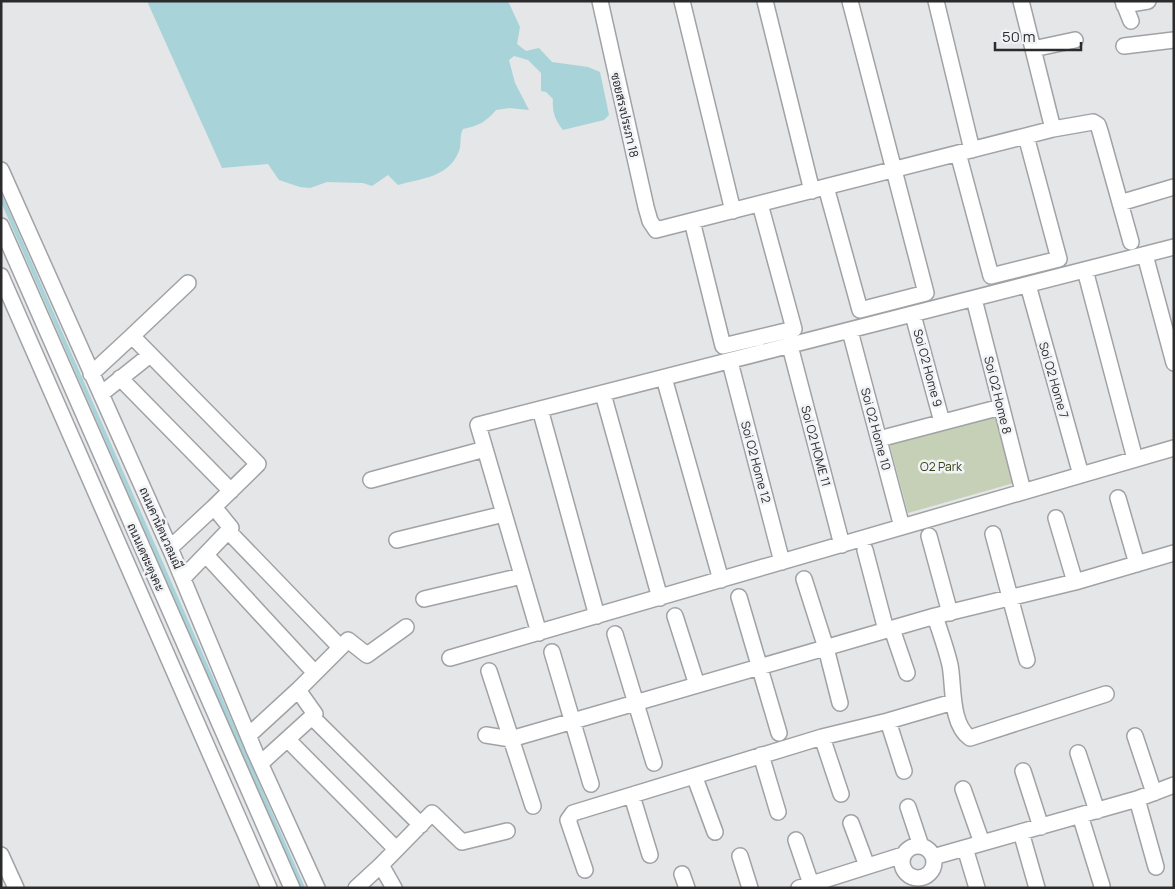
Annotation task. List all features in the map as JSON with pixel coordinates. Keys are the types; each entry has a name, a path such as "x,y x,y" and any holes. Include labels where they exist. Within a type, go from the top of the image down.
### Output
{"street":[{"name":"ซอยสรงประภา 18","path":"600,1 646,207 653,228 659,231 692,221"},
{"path":"682,1 733,211"},
{"path":"765,1 819,189 860,310 926,293 892,170 850,1"},
{"path":"936,1 991,276 1059,259 1026,136"},
{"path":"1021,1 1053,129"},
{"path":"1131,21 1124,3 1148,1"},
{"path":"1033,49 1075,40"},
{"path":"1124,46 1174,40"},
{"path":"760,204 794,329 723,346 692,221 965,151 1053,129 1086,122 1096,123 1131,242"},
{"name":"ถนนคานิตนวลมณี","path":"1,170 88,386 170,548 248,735 317,888"},
{"path":"1120,203 1174,187"},
{"name":"ถนนเดชะตุงคะ","path":"1,226 26,282 88,386 226,738 292,888"},
{"path":"539,633 478,425 1174,247"},
{"path":"1145,255 1174,363"},
{"path":"1085,270 1135,459"},
{"path":"3,286 26,282"},
{"path":"88,386 132,336 188,283"},
{"name":"Soi O2 Home 7","path":"1028,285 1081,475"},
{"name":"ถนนเดชะตุงคะ","path":"3,286 268,888"},
{"name":"Soi O2 Home 8","path":"974,299 1023,491"},
{"name":"Soi O2 Home 9","path":"913,314 942,422"},
{"name":"Soi O2 Home 10","path":"850,331 902,527"},
{"path":"132,336 258,464 170,548"},
{"name":"Soi O2 HOME 11","path":"790,346 842,545"},
{"path":"88,386 120,378 150,355"},
{"name":"Soi O2 Home 12","path":"730,362 782,562"},
{"path":"120,378 231,491"},
{"path":"664,378 721,580"},
{"path":"602,394 660,598"},
{"path":"879,439 1001,407"},
{"path":"540,409 597,616"},
{"path":"450,658 1174,448"},
{"path":"371,480 485,449"},
{"path":"1118,498 1137,564"},
{"path":"182,578 231,528 214,507"},
{"path":"397,540 504,514"},
{"path":"1056,518 1075,582"},
{"path":"229,532 340,647"},
{"path":"993,534 1027,660"},
{"path":"929,536 950,666 952,702 963,731 970,738 1106,694"},
{"path":"865,550 889,630 907,673"},
{"path":"486,734 510,739 942,615 1075,582 1174,553"},
{"path":"206,554 315,673"},
{"path":"424,599 522,576"},
{"path":"804,579 826,648 840,703"},
{"path":"739,598 779,733"},
{"path":"675,616 697,685"},
{"path":"248,735 298,690 348,640 367,655 406,628"},
{"path":"615,634 654,763"},
{"path":"552,652 574,721 591,784"},
{"path":"489,671 533,806"},
{"path":"261,763 315,713 298,690"},
{"path":"585,870 568,820 573,813 695,778 822,737 888,721 952,702"},
{"path":"312,717 421,825"},
{"path":"888,721 904,771"},
{"path":"1135,736 1154,793"},
{"path":"822,737 841,794"},
{"path":"206,746 226,738"},
{"path":"288,740 396,849"},
{"path":"1078,753 1097,811"},
{"path":"761,756 778,812"},
{"path":"1023,771 1041,827"},
{"path":"695,778 714,832"},
{"path":"933,857 1097,811 1174,785"},
{"path":"963,789 982,843"},
{"path":"632,796 650,855"},
{"path":"1137,799 1156,867"},
{"path":"908,807 921,846"},
{"path":"356,888 432,813 462,842 507,831"},
{"path":"1080,815 1102,886"},
{"path":"851,823 867,866"},
{"path":"1021,832 1038,888"},
{"path":"796,840 805,886 903,855 910,848 921,846 926,848 933,857 933,867 927,876 913,883 903,870 903,855"},
{"path":"965,848 977,888"},
{"path":"1,855 16,888"},
{"path":"740,856 750,888"},
{"path":"381,865 394,888"}],"green space":[{"name":"O2 Park","path":"996,414 1014,483 908,513 889,442"}],"water":[{"path":"147,1 508,1 520,27 517,44 526,51 539,48 552,62 588,67 600,72 609,115 604,120 563,130 555,116 553,99 546,92 541,91 541,73 528,60 514,56 509,60 515,83 529,110 509,108 496,110 481,123 463,129 460,148 455,160 434,175 398,185 388,175 372,186 363,183 327,182 310,188 300,187 279,180 268,164 222,168"}],"waterway":[{"path":"1,197 303,888"}]}
